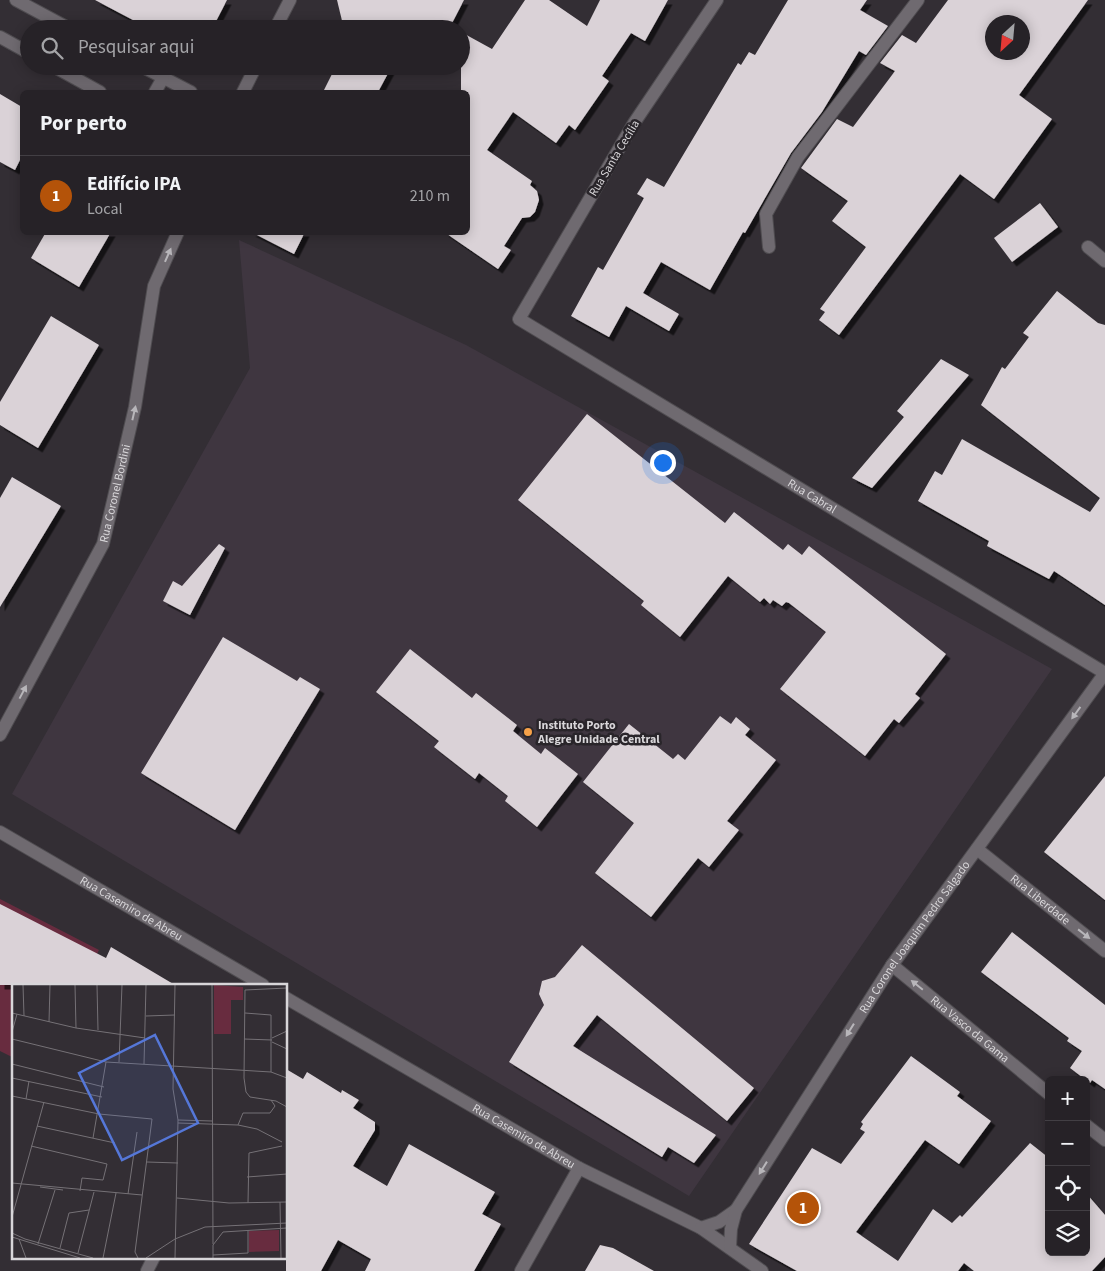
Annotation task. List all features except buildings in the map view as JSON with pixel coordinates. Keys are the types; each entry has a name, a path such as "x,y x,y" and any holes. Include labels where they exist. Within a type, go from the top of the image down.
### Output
{"street":[{"path":"16,0 53,20"},
{"path":"280,20 290,0"},
{"name":"Rua Santa Cecília","path":"519,319 634,123 716,0"},
{"path":"769,247 766,214 798,157 918,0"},
{"path":"0,36 20,48"},
{"path":"69,75 96,90"},
{"path":"157,75 187,90"},
{"path":"244,90 252,75"},
{"path":"156,90 162,78"},
{"name":"Rua Coronel Bordini","path":"0,735 103,544 135,407 154,286 177,235"},
{"path":"1088,247 1105,261"},
{"name":"Rua Cabral","path":"519,319 1105,673"},
{"name":"Rua Coronel Joaquim Pedro Salgado","path":"730,1247 731,1229 736,1210 892,965 1105,673"},
{"name":"Rua Casemiro de Abreu","path":"0,832 261,984"},
{"name":"Rua Liberdade","path":"977,849 1105,951"},
{"name":"Rua Vasco da Gama","path":"892,965 1045,1091"},
{"name":"Rua Casemiro de Abreu","path":"288,1002 579,1168 701,1228 762,1271"},
{"path":"1090,1128 1105,1140"},
{"path":"521,1271 579,1168"},
{"name":"Rua Coronel Joaquim Pedro Salgado","path":"701,1228 719,1222 736,1210"},
{"path":"147,1271 154,1258"}],"shaded area":[{"name":"Instituto Porto Alegre Unidade Central","path":"239,240 466,345 1052,669 689,1196 12,794 250,368"},
{"path":"0,899 99,950 82,984 12,984 12,1057 0,1051"}],"place":[{"name":"Instituto Porto Alegre Unidade Central","path":"528,732"},
{"name":"Edifício IPA","path":"803,1208"}]}
